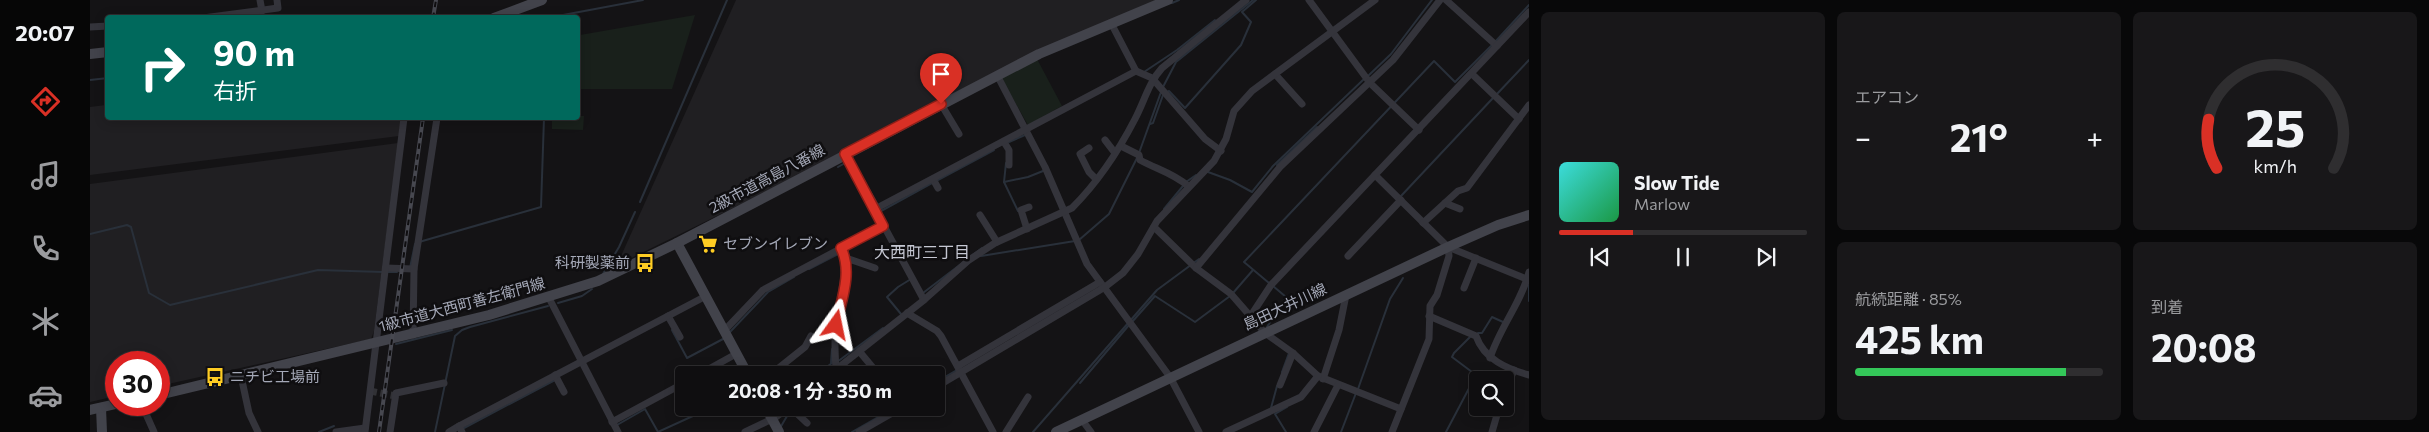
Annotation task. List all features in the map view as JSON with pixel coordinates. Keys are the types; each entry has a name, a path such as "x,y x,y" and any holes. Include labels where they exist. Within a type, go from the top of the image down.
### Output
{"street":[{"path":"260,0 262,11"},
{"path":"228,15 278,8 277,0"},
{"path":"502,15 542,0"},
{"name":"2級市道高島八番線","path":"677,243 1039,54 1168,0"},
{"path":"840,366 924,300 969,260 997,242 1064,214 1081,199 1121,146 1147,94 1152,78 1246,0"},
{"path":"1309,0 1370,83 1419,130"},
{"path":"945,380 960,369 1123,273 1138,254 1157,221 1221,151 1234,111 1252,91 1375,0"},
{"path":"1196,268 1280,167 1394,60 1440,0"},
{"path":"1446,0 1497,46"},
{"path":"1250,317 1272,285 1529,12"},
{"path":"1111,23 1136,71 1152,78 1205,139 1221,151"},
{"path":"90,27 105,26"},
{"path":"90,54 105,52"},
{"path":"875,209 1136,71"},
{"path":"1275,74 1302,104"},
{"path":"1472,74 1519,119"},
{"path":"997,75 1045,167 1087,264 1170,377 1198,432"},
{"path":"941,104 959,134"},
{"path":"1423,223 1458,191 1466,188 1529,105"},
{"path":"336,432 365,430 404,120"},
{"path":"412,335 414,269 437,120"},
{"path":"1106,140 1115,153"},
{"path":"1004,142 1009,150 1009,165"},
{"path":"1121,146 1139,155 1140,160 1147,164 1175,175 1188,186"},
{"path":"1089,148 1080,154 1089,172 1096,179"},
{"path":"845,154 924,300"},
{"path":"1375,174 1448,247 1528,277 1522,295 1503,326 1490,358"},
{"path":"933,179 938,188"},
{"path":"1348,256 1401,200"},
{"path":"1445,203 1460,209"},
{"path":"1027,229 1021,210 1028,207"},
{"path":"980,215 997,242"},
{"name":"島田大井川線","path":"1056,432 1448,247 1529,215"},
{"path":"724,331 763,290 883,226"},
{"path":"1154,227 1196,268 1231,294 1265,332 1320,377 1401,408"},
{"path":"677,243 743,366"},
{"name":"1級市道大西町善左衛門線","path":"170,392 412,335 549,298 617,274 677,243"},
{"path":"1392,432 1429,339 1430,306 1437,295 1450,256 1448,247"},
{"path":"836,366 836,325 847,273 846,258 841,248"},
{"path":"846,258 875,268"},
{"path":"1464,288 1476,258"},
{"path":"386,268 414,269"},
{"path":"1226,432 1301,397 1320,377 1339,330 1346,295"},
{"path":"449,432 461,429 555,376 706,296"},
{"path":"549,298 616,431"},
{"path":"907,313 937,331 960,369 993,432"},
{"path":"668,316 680,337"},
{"path":"1429,316 1476,336 1480,347 1490,358 1529,375"},
{"path":"781,366 805,347 811,336"},
{"path":"859,351 872,366"},
{"path":"1280,385 1293,353"},
{"path":"714,366 736,354"},
{"path":"241,376 249,413 258,432"},
{"path":"555,376 564,392"},
{"path":"390,432 396,393 444,383"},
{"path":"1314,432 1338,385"},
{"path":"612,422 675,388"},
{"path":"1006,432 1028,396"},
{"path":"90,410 105,407"},
{"path":"101,408 102,432"},
{"path":"147,416 154,432"},
{"path":"745,432 776,416"},
{"path":"799,416 807,423"},
{"path":"859,432 868,430 889,416"},
{"path":"1492,432 1497,416"},
{"path":"772,418 777,431"},
{"path":"1082,420 1091,432"}],"shaded area":[{"path":"736,0 1156,0 617,265"},
{"path":"695,15 672,89 580,89 580,35"},
{"path":"1037,59 1062,106 1028,125 1001,78"},
{"path":"105,105 105,120 401,120 399,136 90,175 90,107"},
{"path":"580,116 584,116 583,130 552,129 552,120 580,120"},
{"path":"398,143 374,331 371,339 170,384 170,351 105,351 105,399 90,402 90,184"}],"waterway":[{"path":"563,15 643,0"},
{"path":"640,202 727,0"},
{"path":"1172,3 1179,0"},
{"path":"1163,87 1176,62 1253,0"},
{"path":"1167,92 1169,91 1185,108 1241,45 1251,22 1242,12 1256,0"},
{"path":"1368,76 1391,54 1432,0"},
{"path":"1495,42 1529,5"},
{"path":"1144,72 1177,50 1215,20"},
{"path":"1269,283 1244,262 1434,61 1455,82 1492,45"},
{"path":"1496,95 1529,60"},
{"path":"90,80 105,78"},
{"path":"1208,172 1230,180 1252,192 1273,166 1364,79"},
{"path":"1139,153 1161,92"},
{"path":"1150,124 1153,123 1163,95"},
{"path":"1401,196 1493,98"},
{"path":"419,242 541,207 544,120"},
{"path":"1277,165 1317,127"},
{"path":"1009,142 1025,135"},
{"path":"936,181 994,150"},
{"path":"1079,240 1109,214 1137,158"},
{"path":"852,160 878,205"},
{"path":"838,167 847,162"},
{"path":"1006,163 1004,182 1028,177 1043,171"},
{"path":"1186,182 1196,175"},
{"path":"1004,182 1018,211"},
{"path":"880,209 881,211 932,183"},
{"path":"1164,209 1183,186"},
{"path":"603,274 619,247 635,212"},
{"path":"90,234 127,225 131,227 149,293 170,305 318,270 383,272"},
{"path":"981,256 1075,241"},
{"path":"410,268 415,244"},
{"path":"923,293 982,248"},
{"path":"809,269 838,254 840,256"},
{"path":"1033,432 1157,290 1199,259"},
{"path":"836,310 843,267"},
{"path":"1233,293 1253,270"},
{"path":"387,272 397,272"},
{"path":"730,332 768,292 794,277"},
{"path":"1358,389 1390,299 1403,278"},
{"path":"901,314 887,297 911,279"},
{"path":"1529,285 1529,301"},
{"path":"1267,327 1286,297 1273,286"},
{"path":"558,303 582,296 592,289"},
{"path":"1132,322 1155,296 1195,322 1230,296"},
{"path":"435,432 455,336 462,330 470,327 548,306"},
{"path":"1478,333 1482,333 1492,317 1503,322"},
{"path":"1080,383 1129,325"},
{"path":"837,362 883,328"},
{"path":"396,344 452,330"},
{"path":"672,330 687,358 723,339"},
{"path":"1446,432 1476,375 1452,357 1470,337"},
{"path":"831,363 832,349"},
{"path":"1282,372 1289,353"},
{"path":"828,366 832,363"},
{"path":"945,377 957,370"},
{"path":"464,428 555,380"},
{"path":"1271,408 1277,386"},
{"path":"1341,432 1356,393"},
{"path":"1286,432 1275,414 1287,407"},
{"path":"617,425 645,409 658,432 693,416"},
{"path":"780,428 787,416"},
{"path":"852,432 880,416"},
{"path":"319,432 334,426"}],"tunnel":[{"path":"370,391 396,396"}],"railway":[{"path":"434,15 436,0"},
{"path":"379,432 423,120"}],"place":[{"name":"セブンイレブン","path":"708,244"},
{"name":"科研製薬前","path":"645,263"},
{"name":"ニチビ工場前","path":"215,377"}],"district":[{"name":"大西町三丁目","path":"922,252"}],"route":[{"path":"836,325 847,273 846,258 841,248 883,226 845,154 941,104"}]}
